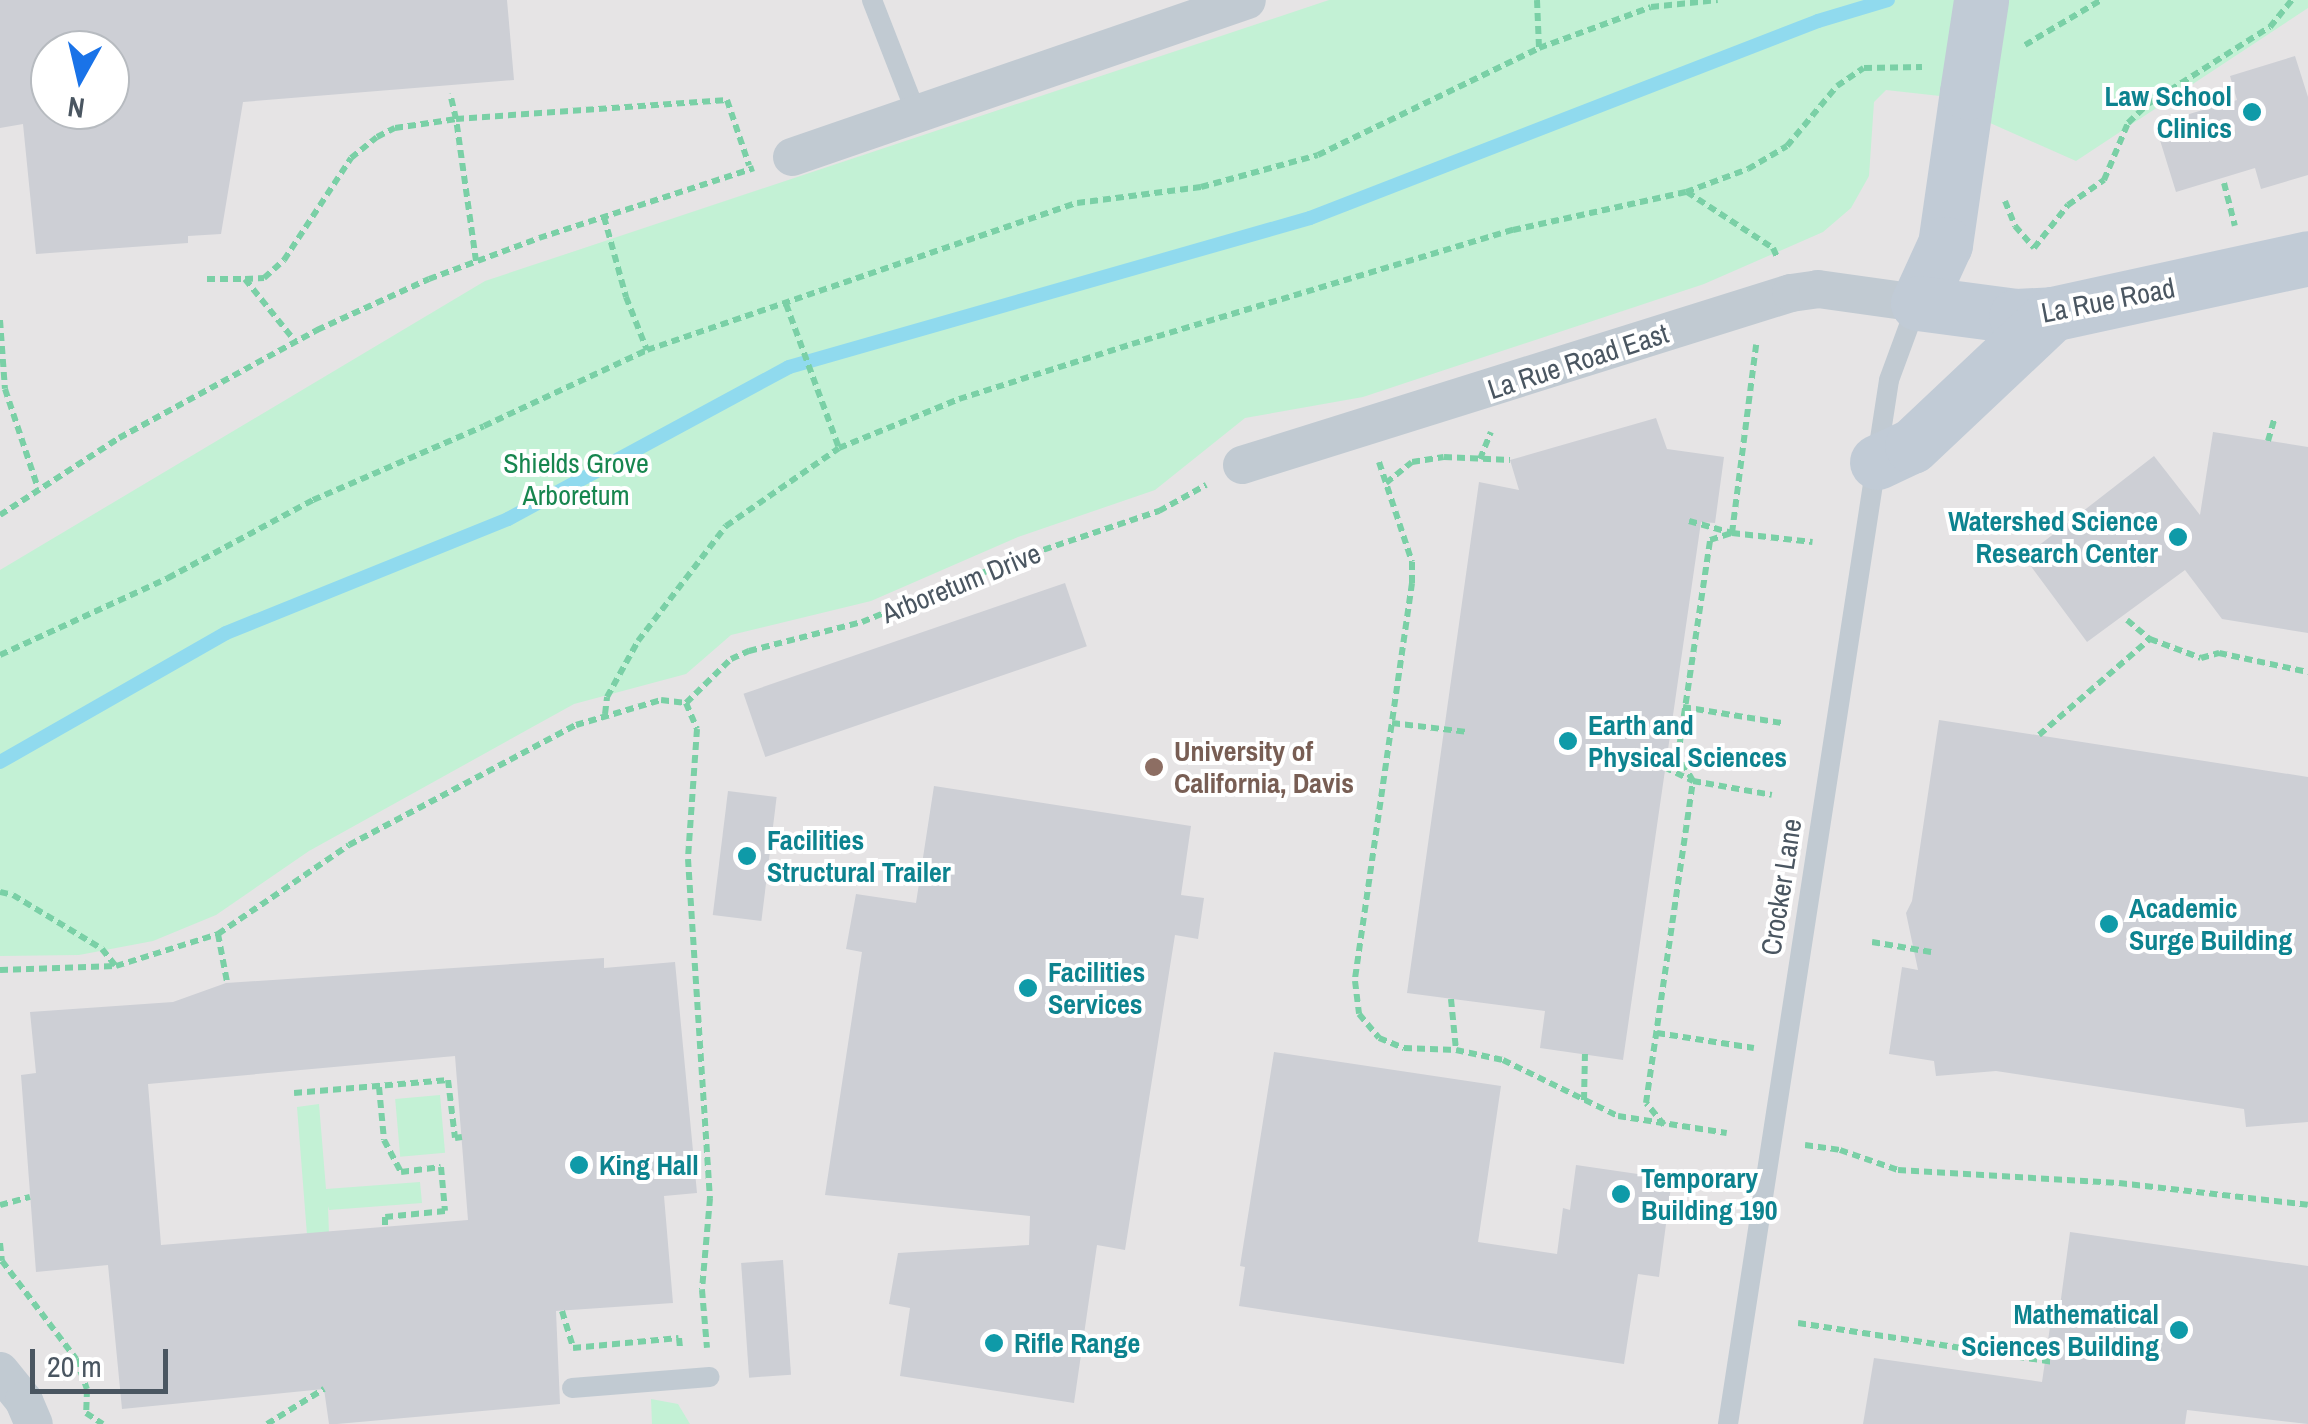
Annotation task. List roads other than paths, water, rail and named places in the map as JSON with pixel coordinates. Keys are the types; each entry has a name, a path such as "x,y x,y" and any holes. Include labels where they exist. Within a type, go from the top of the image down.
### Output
{"street":[{"path":"792,157 1247,0"},
{"path":"1918,303 1944,244 1946,80 1981,0"},
{"name":"La Rue Road","path":"1918,303 2016,316 2052,314 2308,258"},
{"name":"La Rue Road East","path":"1242,465 1791,293 1818,289 1918,303"},
{"path":"1876,462 1912,446 2052,314"},
{"path":"0,1371 24,1401 34,1424"}],"lane":[{"path":"872,0 916,114"},
{"name":"Crocker Lane","path":"1728,1424 1889,380 1918,303"},
{"path":"572,1388 710,1377"}],"waterway":[{"path":"0,762 226,633 508,519 789,367 1310,218 1818,21 1888,0"}],"place":[{"name":"Law School Clinics","path":"2252,112"},
{"name":"Watershed Science Research Center","path":"2178,537"},
{"name":"Earth and Physical Sciences","path":"1568,741"},
{"name":"University of California, Davis","path":"1154,767"},
{"name":"Facilities Structural Trailer","path":"747,856"},
{"name":"Academic Surge Building","path":"2109,924"},
{"name":"Facilities Services","path":"1028,988"},
{"name":"King Hall","path":"579,1165"},
{"name":"Temporary Building 190","path":"1621,1194"},
{"name":"Mathematical Sciences Building","path":"2179,1330"},
{"name":"Rifle Range","path":"994,1343"}],"park label":[{"name":"Shields Grove Arboretum","path":"576,479"}]}
